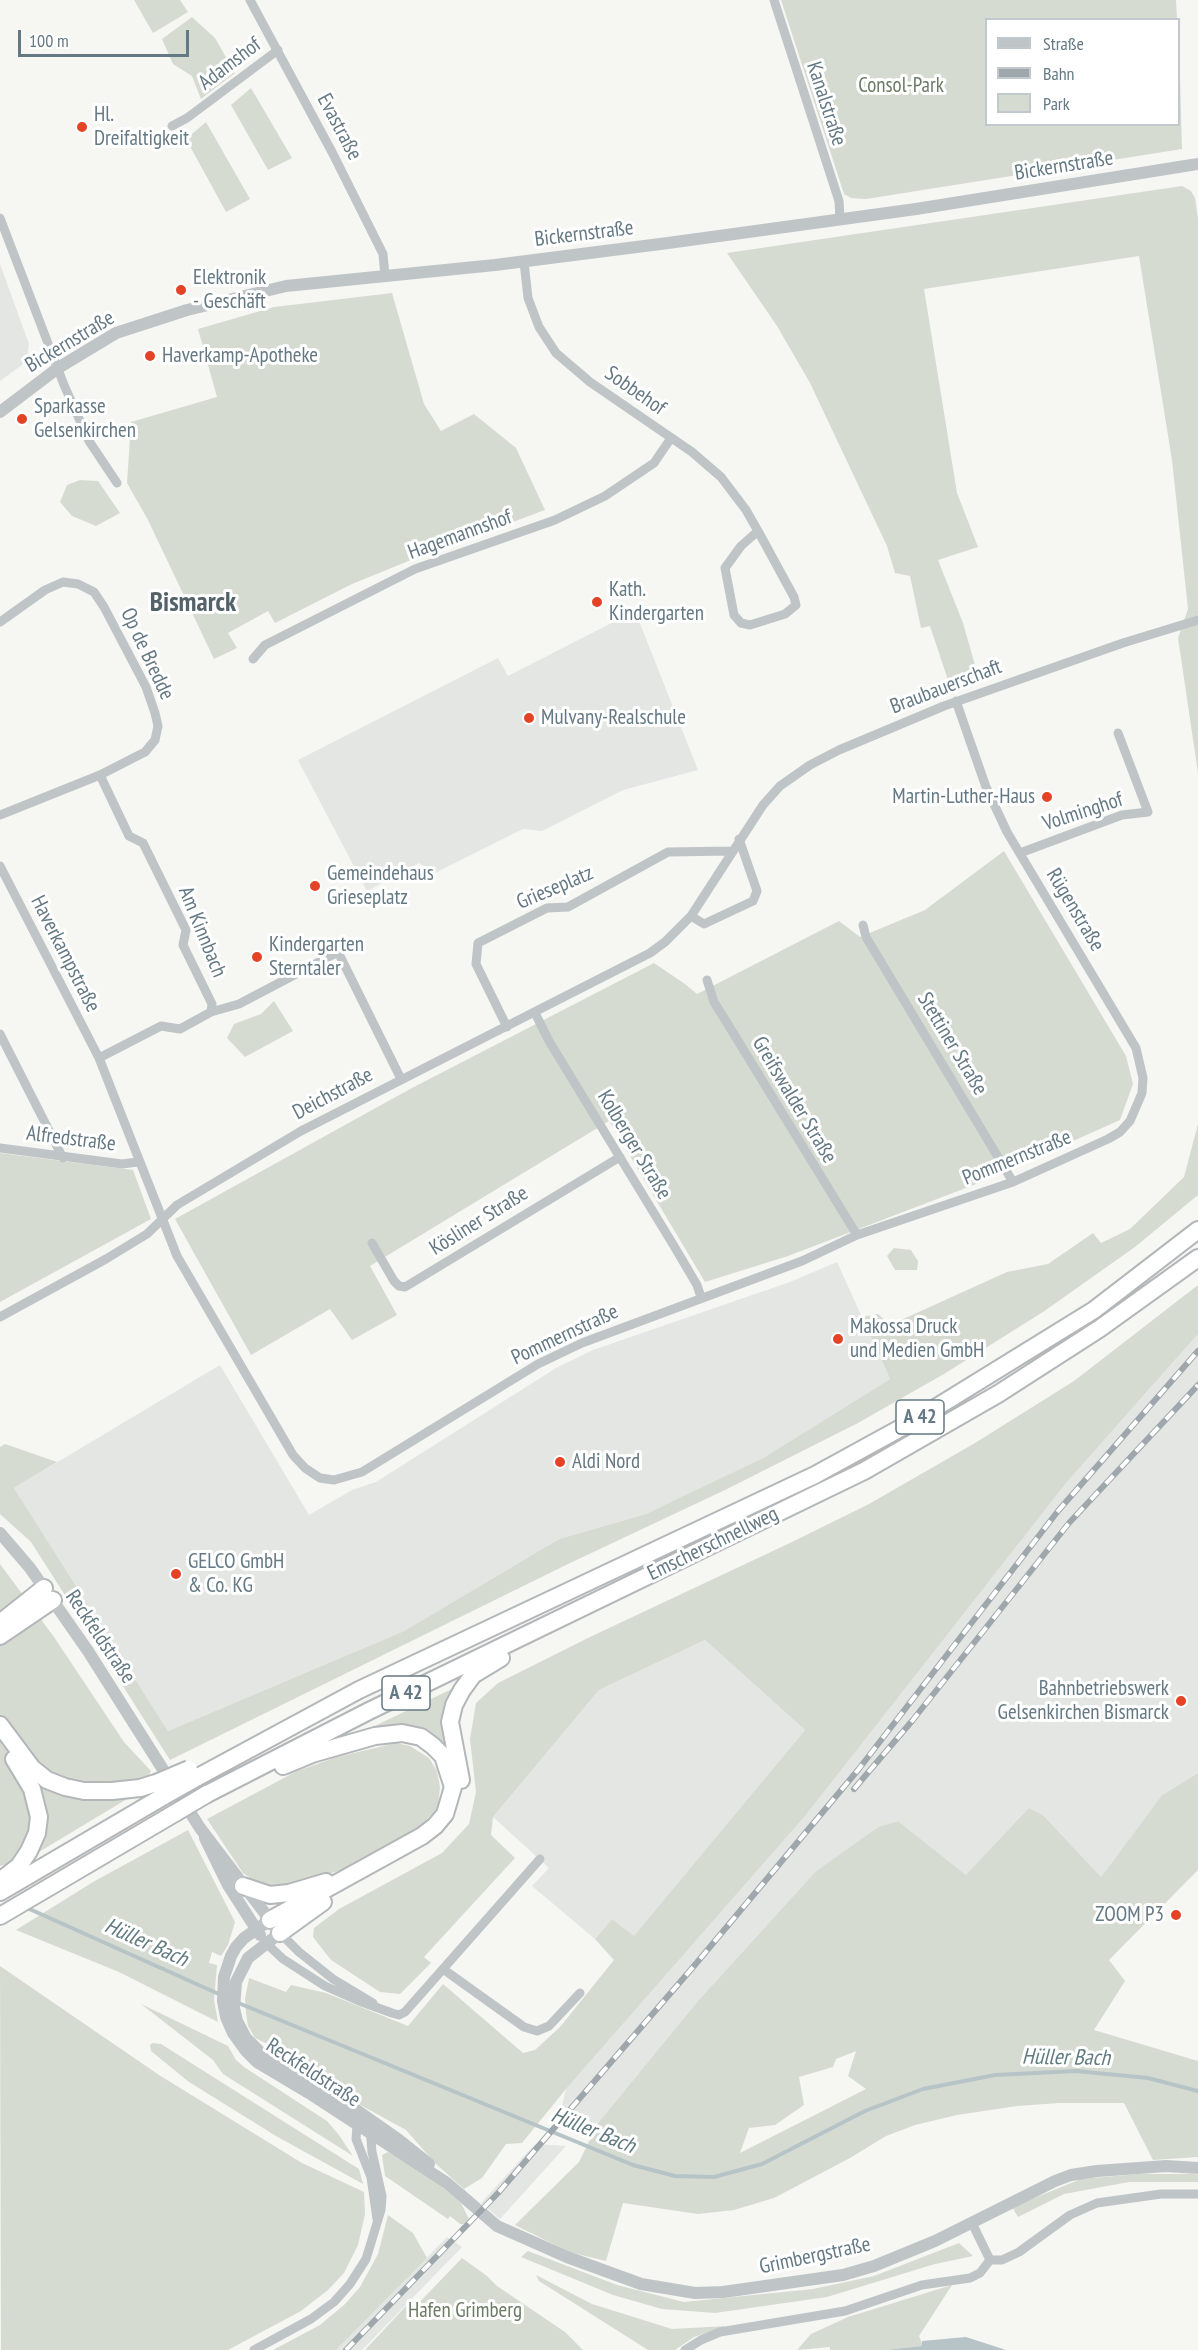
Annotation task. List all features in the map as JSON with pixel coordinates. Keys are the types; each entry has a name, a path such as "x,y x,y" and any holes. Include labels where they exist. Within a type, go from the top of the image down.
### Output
{"highway":[{"name":"Emscherschnellweg","path":"160,1789 278,1733 358,1690 815,1474 919,1418 1094,1310 1198,1230"},
{"name":"Emscherschnellweg","path":"207,1794 379,1706 864,1471 998,1394 1100,1329 1198,1258"},
{"path":"0,1623 48,1594"},
{"path":"0,1636 48,1594"},
{"path":"280,1933 309,1911 440,1832 450,1821 457,1807 460,1791 460,1776 450,1722 454,1705 462,1689 473,1676 488,1665 586,1617 607,1596"},
{"path":"0,1725 32,1768 47,1779 65,1787 84,1791 160,1789"},
{"path":"207,1794 239,1785 312,1754 375,1736 402,1733 421,1737 443,1756 453,1787 445,1814 435,1826 422,1836 263,1924"},
{"path":"0,1739 32,1789 39,1817 30,1851 5,1883"},
{"name":"A 42","path":"5,1883 160,1789"},
{"name":"A 42","path":"0,1916 207,1794"},
{"path":"243,1886 270,1895 289,1893 351,1876"}],"street":[{"name":"Evastraße","path":"250,0 383,254 385,276"},
{"name":"Kanalstraße","path":"774,0 839,201 840,219"},
{"name":"Adamshof","path":"172,126 187,118 278,50"},
{"name":"Bickernstraße","path":"0,412 58,368 116,333 187,310 286,286 524,261 840,219 1198,167"},
{"path":"0,218 89,441 117,483"},
{"name":"Sobbehof","path":"524,261 528,298 539,327 556,353 590,382 692,452 721,477 741,503 758,531 794,597 796,605 785,614 750,625 741,623 734,615 725,568 741,546 758,531"},
{"name":"Hagemannshof","path":"254,658 265,645 415,569 555,520 605,496 654,463 671,438"},
{"name":"Op de Bredde","path":"0,622 45,590 63,582 78,584 94,592 105,607 146,687 158,726 155,740 146,752 100,775 0,815"},
{"name":"Braubauerschaft","path":"739,839 763,805 780,786 810,765 839,750 956,701 1123,643 1198,620"},
{"name":"Rügenstraße","path":"956,701 996,810 1136,1048 1141,1063 1143,1093 1130,1121 1120,1132"},
{"name":"Volminghof","path":"1020,853 1122,815 1148,812 1118,733"},
{"name":"Am Kinnbach","path":"100,775 129,836 143,843 186,930 183,945 212,1004 211,1012"},
{"path":"691,916 704,924 753,901 757,891 739,839"},
{"name":"Deichstraße","path":"0,1317 90,1269 147,1234 177,1205 287,1140 401,1079 650,953 665,942 691,916 739,839"},
{"name":"Grieseplatz","path":"507,1027 476,964 478,943 547,908 568,907 668,852 732,851"},
{"name":"Haverkampstraße","path":"0,866 99,1058 162,1221"},
{"name":"Stettiner Straße","path":"863,925 866,937 1013,1182"},
{"path":"99,1058 162,1026 180,1029 211,1012 240,1004 338,952 401,1079"},
{"name":"Greifswalder Straße","path":"706,980 714,1002 857,1235"},
{"name":"Kolberger Straße","path":"535,1013 549,1041 697,1285 701,1297"},
{"path":"0,1034 63,1158"},
{"name":"Pommernstraße","path":"162,1221 177,1256 293,1455 305,1468 320,1478 334,1480 362,1472 538,1364 584,1342 802,1261 857,1235 1013,1182 1120,1132"},
{"name":"Alfredstraße","path":"0,1148 122,1164 138,1162"},
{"name":"Kösliner Straße","path":"372,1243 394,1281 399,1286 405,1287 620,1156"},
{"name":"Reckfeldstraße","path":"0,1533 48,1594 88,1651 200,1828 228,1885 263,1924 280,1933 299,1952 333,1979 380,2007"},
{"name":"Reckfeldstraße","path":"200,1828 217,1847 243,1886 263,1924 266,1943 284,1959 326,1986 359,2001 399,2014 405,2013 540,1859"},
{"name":"Reckfeldstraße","path":"263,1924 236,1947 231,1956 230,1979 223,2001 232,2019 238,2041 257,2062 399,2140 433,2168 475,2208"},
{"name":"Reckfeldstraße","path":"230,1979 248,1958 280,1933"},
{"path":"443,1969 524,2027 537,2031 549,2026 580,1993"},
{"path":"363,2120 356,2139 370,2177 377,2219"},
{"name":"Reckfeldstraße","path":"363,2120 370,2133 447,2183"},
{"path":"254,2350 311,2319 342,2294 366,2259 381,2210 382,2196 370,2133"},
{"name":"Grimbergstraße","path":"475,2208 497,2226 616,2276 668,2290 695,2293 750,2289 843,2275 906,2254 1071,2175 1166,2166 1198,2168"},
{"path":"990,2260 1002,2260 1019,2252 1070,2215 1097,2203 1161,2194 1198,2194"},
{"path":"972,2223 990,2260"},
{"path":"685,2350 701,2340 741,2327 845,2311 922,2285 970,2278 980,2273 990,2260"}],"shaded area":[{"path":"0,264 29,344 26,362 0,381"},
{"name":"Mulvany-Realschule","path":"635,611 698,770 623,790 542,831 523,829 435,873 419,863 367,891 298,760 498,658 508,676"},
{"path":"837,1262 890,1379 763,1458 681,1498 646,1514 559,1539 404,1631 168,1731 14,1488 220,1365 309,1515 352,1490 376,1482 556,1368 593,1350 790,1282"},
{"path":"1198,1334 1198,1773 1162,1795 1101,1877 1044,1816 966,1875 898,1821 878,1827 816,1871 697,2002 598,2123 582,2129 560,2115 566,2089 806,1815 1067,1482"},
{"path":"705,1640 805,1730 634,1937 612,1919 595,1939 532,1886 549,1868 493,1817 599,1690"},
{"path":"535,2144 566,2146 500,2219 481,2203"},
{"path":"447,2237 462,2247 362,2350 336,2350"},
{"path":"966,2337 1006,2350 885,2350 922,2346 922,2341"}],"green space":[{"path":"134,0 180,0 188,12 153,33"},
{"name":"Consol-Park","path":"781,0 1176,0 1177,18 985,18 985,126 1180,126 1180,78 1182,149 866,199 851,198 844,194"},
{"path":"192,17 215,38 235,73 201,99 192,76 173,64 162,39"},
{"path":"251,88 292,158 268,170 231,105"},
{"path":"206,122 250,199 226,212 186,139"},
{"path":"1182,186 1191,191 1195,198 1198,219 1198,773 1178,638 1188,609 1172,460 1139,256 924,289 957,493 978,547 938,560 963,623 979,679 951,689 930,626 921,628 910,576 895,573 887,546 810,383 777,326 727,253"},
{"path":"392,293 424,404 441,431 474,414 516,448 545,510 352,584 275,623 268,611 228,633 237,648 214,659 148,520 127,483 131,422 217,397 198,329 274,307"},
{"path":"80,480 98,481 120,513 96,526 72,516 60,502 67,485"},
{"path":"1004,851 1126,1056 1133,1084 1120,1120 979,1183 788,1256 705,1282 609,1121 370,1266 397,1315 352,1340 330,1309 251,1355 175,1219 410,1089 654,963 697,994 839,921 860,937 925,910"},
{"path":"274,1001 293,1031 245,1057 227,1038 234,1024 261,1014"},
{"path":"1198,1124 1198,1195 1135,1247 1043,1312 944,1374 858,1423 725,1490 568,1564 170,1760 31,1542 0,1514 0,1447 5,1444 57,1462 14,1488 168,1731 404,1631 559,1539 646,1514 763,1458 890,1379 862,1317 878,1314 890,1325 1007,1272 1048,1264 1093,1233 1101,1243 1130,1229 1184,1177"},
{"path":"0,1153 133,1170 151,1219 0,1302"},
{"path":"894,1248 911,1250 918,1261 917,1270 895,1270 887,1256"},
{"path":"1198,1285 1198,1334 1067,1482 806,1815 566,2089 522,2143 506,2144 482,2178 464,2189 436,2164 406,2130 322,2084 316,2079 315,2071 318,2068 255,2038 248,2026 246,2013 245,1999 249,1978 286,1992 291,1985 326,1993 408,2026 443,1984 523,2053 535,2050 560,2027 614,1960 595,1939 612,1919 634,1936 805,1730 705,1640 599,1690 493,1817 491,1835 515,1858 424,1957 431,1963 400,1994 380,1992 331,1960 313,1937 314,1928 339,1909 442,1853 469,1824 476,1792 470,1739 476,1703 498,1683 869,1504 975,1443 1074,1381"},
{"path":"0,1564 54,1637 124,1742 151,1771 142,1790 29,1858 0,1866"},
{"path":"456,1687 448,1752 436,1740 360,1733"},
{"path":"396,1743 410,1746 429,1758 437,1771 440,1787 438,1807 419,1828 351,1867 277,1890 276,1886 256,1882 243,1873 207,1819 297,1771 337,1757"},
{"path":"1198,1773 1198,1870 1109,1960 1125,1981 1094,2030 1198,2061 1198,2157 1153,2160 1124,2103 1059,2103 1017,2106 957,2115 915,2125 886,2136 850,2158 774,2198 734,2210 698,2214 623,2203 606,2261 569,2252 515,2225 579,2162 598,2123 697,2002 816,1871 878,1827 898,1821 966,1875 1029,1808 1044,1816 1101,1877 1162,1795","holes":["856,2051 848,2076 866,2089 740,2153 749,2128 775,2125 804,2105 799,2077 833,2067 836,2059"]},
{"path":"188,1830 235,1922 228,1945 221,1956 212,1952 209,1963 217,1965 214,2000 218,2022 119,1972 16,1930 93,1882"},
{"path":"0,1966 159,2075 302,2163 364,2192 365,2214 358,2245 344,2273 328,2290 301,2311 228,2350 1,2350"},
{"path":"141,2004 228,2046 236,2060 244,2067 327,2121 353,2156 223,2074 213,2060"},
{"path":"161,2044 359,2169 363,2184 276,2136 189,2082 151,2051 150,2045"},
{"path":"388,2152 424,2173 445,2189 461,2203 469,2219 464,2224 460,2224 450,2216 448,2219 385,2176 382,2155"},
{"path":"1138,2174 1195,2174 1198,2175 1198,2182 1129,2182 1064,2194 1018,2217 1012,2207 1081,2179"},
{"path":"388,2215 413,2233 427,2258 336,2350 273,2350 320,2325 345,2304 360,2287 378,2254"},
{"path":"959,2243 973,2256 935,2264 827,2297 715,2313 662,2309 613,2295 521,2257 528,2251 617,2285 684,2302 813,2289 874,2276"},
{"name":"Hafen Grimberg","path":"462,2258 497,2286 565,2332 583,2350 365,2350 407,2305 411,2311"},
{"path":"536,2275 592,2304 672,2329 726,2326 694,2337 675,2350 648,2350 539,2281"},
{"path":"952,2285 919,2336 923,2346 885,2350 830,2350 830,2347 797,2350 811,2334 848,2317"}],"waterway":[{"name":"Hüller Bach","path":"25,1907 221,1995"},
{"name":"Hüller Bach","path":"236,2002 633,2165 675,2176 714,2177 762,2164 865,2111 923,2089 995,2075 1076,2071 1148,2078 1198,2091"}],"railway":[{"path":"346,2350 498,2193 694,1966 858,1770 1058,1511 1198,1351"},
{"path":"854,1789 912,1721 1069,1523 1198,1385"}],"place":[{"name":"Hl. Dreifaltigkeit","path":"82,127"},
{"name":"Elektronik - Geschäft","path":"181,290"},
{"name":"Haverkamp-Apotheke","path":"150,356"},
{"name":"Sparkasse Gelsenkirchen","path":"22,419"},
{"name":"Kath. Kindergarten","path":"597,602"},
{"name":"Mulvany-Realschule","path":"529,718"},
{"name":"Martin-Luther-Haus","path":"1047,797"},
{"name":"Gemeindehaus Grieseplatz","path":"315,886"},
{"name":"Kindergarten Sterntaler","path":"257,957"},
{"name":"Makossa Druck und Medien GmbH","path":"838,1339"},
{"name":"Aldi Nord","path":"560,1462"},
{"name":"GELCO GmbH & Co. KG","path":"176,1574"},
{"name":"Bahnbetriebswerk Gelsenkirchen Bismarck","path":"1181,1701"},
{"name":"ZOOM P3","path":"1176,1915"}],"district":[{"name":"Bismarck","path":"193,603"}]}
